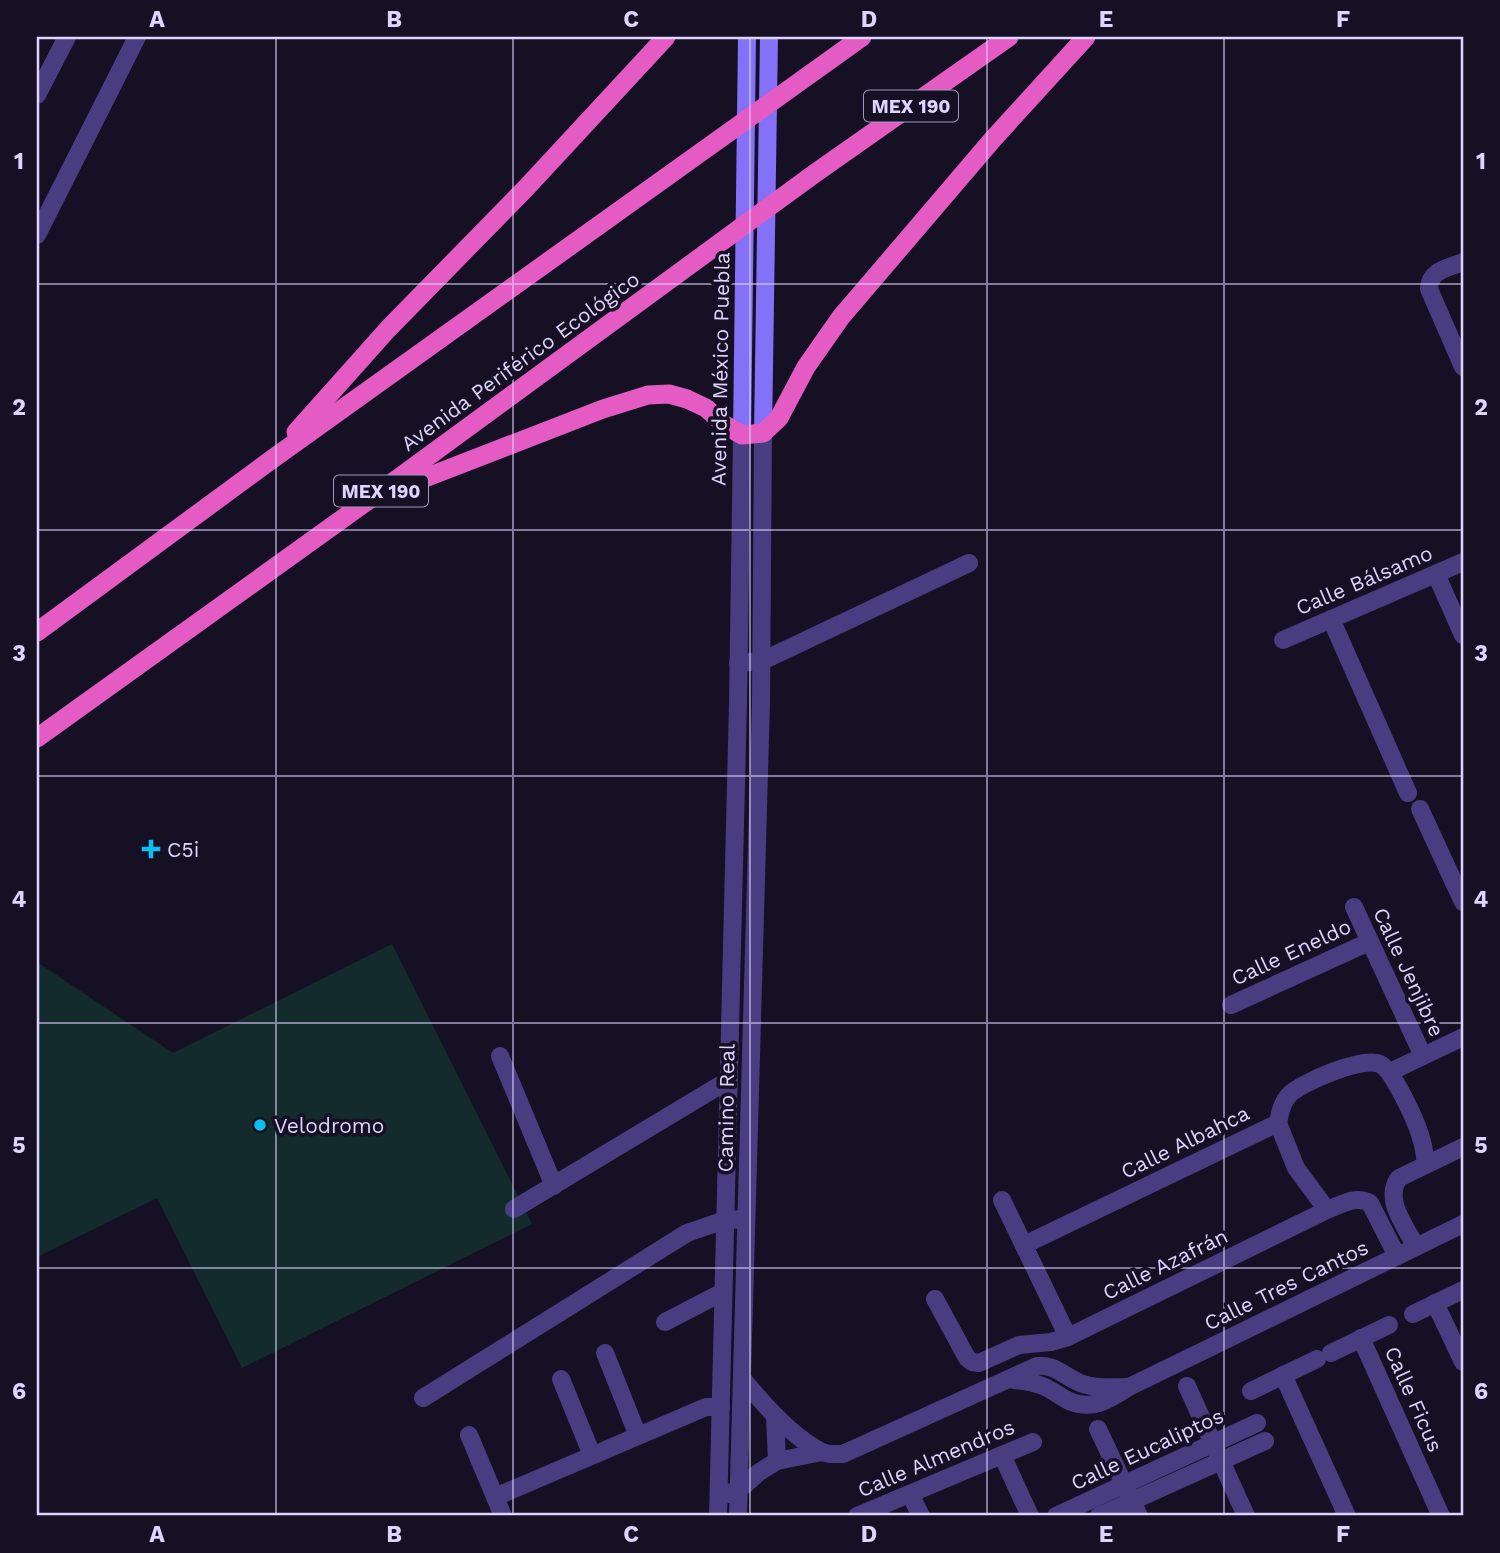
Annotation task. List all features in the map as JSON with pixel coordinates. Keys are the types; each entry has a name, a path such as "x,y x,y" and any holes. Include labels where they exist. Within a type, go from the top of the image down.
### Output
{"highway":[{"path":"271,460 388,330 526,188 666,37"},
{"path":"37,632 799,79 862,37"},
{"name":"Avenida Periférico Ecológico","path":"37,738 370,499 814,174 1009,37"},
{"path":"370,499 603,409 648,395 669,394 687,399 706,408 725,425 742,435 763,433 779,418 806,367 841,317 993,139 1086,37"}],"main road":[{"name":"Avenida México Puebla","path":"742,435 747,37"},
{"name":"Avenida México Puebla","path":"763,433 769,37"}],"street":[{"path":"37,95 67,37"},
{"path":"37,235 137,37"},
{"path":"1463,262 1434,273 1429,281 1429,289 1463,367"},
{"name":"Avenida México Puebla","path":"761,702 763,433"},
{"name":"Avenida México Puebla","path":"738,703 742,435"},
{"name":"Calle Bálsamo","path":"1283,640 1463,562"},
{"path":"738,663 762,661 969,563"},
{"path":"1436,573 1463,635"},
{"path":"1331,619 1408,793"},
{"name":"Camino Real","path":"738,1516 761,702"},
{"name":"Camino Real","path":"718,1516 738,703"},
{"path":"1420,809 1463,902"},
{"name":"Calle Jenjibre","path":"1354,907 1423,1056"},
{"name":"Calle Eneldo","path":"1231,1004 1369,942"},
{"path":"1426,1165 1421,1136 1390,1072 1463,1037"},
{"path":"500,1056 554,1186"},
{"name":"Calle Albahca","path":"1024,1245 1278,1123 1280,1109 1298,1088 1352,1064 1368,1061 1380,1064 1390,1072"},
{"path":"514,1209 727,1081"},
{"path":"1278,1123 1296,1168 1313,1195 1327,1210"},
{"path":"1416,1247 1397,1209 1392,1192 1394,1185 1399,1178 1463,1147"},
{"name":"Calle Azafrán","path":"936,1299 967,1358 978,1363 1019,1345 1051,1342 1068,1337 1327,1210 1353,1200 1362,1199 1370,1203 1378,1219"},
{"path":"1002,1200 1068,1337"},
{"path":"1397,1209 1378,1219 1397,1256"},
{"path":"424,1398 687,1233 725,1220 746,1219"},
{"name":"Calle Tres Cantos","path":"719,1497 740,1489 758,1472 777,1461 822,1452 842,1454 1042,1365 1084,1384 1129,1387 1463,1224"},
{"path":"1413,1314 1463,1290"},
{"path":"665,1322 723,1292"},
{"path":"1436,1303 1463,1362"},
{"path":"1251,1391 1389,1325"},
{"name":"Calle Ficus","path":"1362,1338 1441,1516"},
{"path":"605,1353 638,1436"},
{"path":"1283,1376 1347,1516"},
{"path":"742,1378 775,1416 822,1452"},
{"path":"561,1379 592,1455"},
{"path":"1186,1386 1246,1516"},
{"path":"495,1497 706,1407 720,1407"},
{"path":"775,1416 777,1461"},
{"name":"Calle Eucaliptos","path":"1056,1516 1131,1501 1213,1444 1258,1423"},
{"path":"1098,1429 1131,1501"},
{"path":"469,1435 503,1516"},
{"name":"Calle Eucaliptos","path":"1099,1516 1265,1441"},
{"name":"Calle Almendros","path":"857,1516 1033,1442"},
{"path":"1002,1455 1030,1516"},
{"path":"910,1494 921,1516"}],"green space":[{"name":"Velodromo","path":"392,944 532,1224 242,1368 157,1198 37,1257 37,962 173,1053"}],"place":[{"name":"C5i","path":"151,849"},
{"name":"Velodromo","path":"260,1125"}]}
